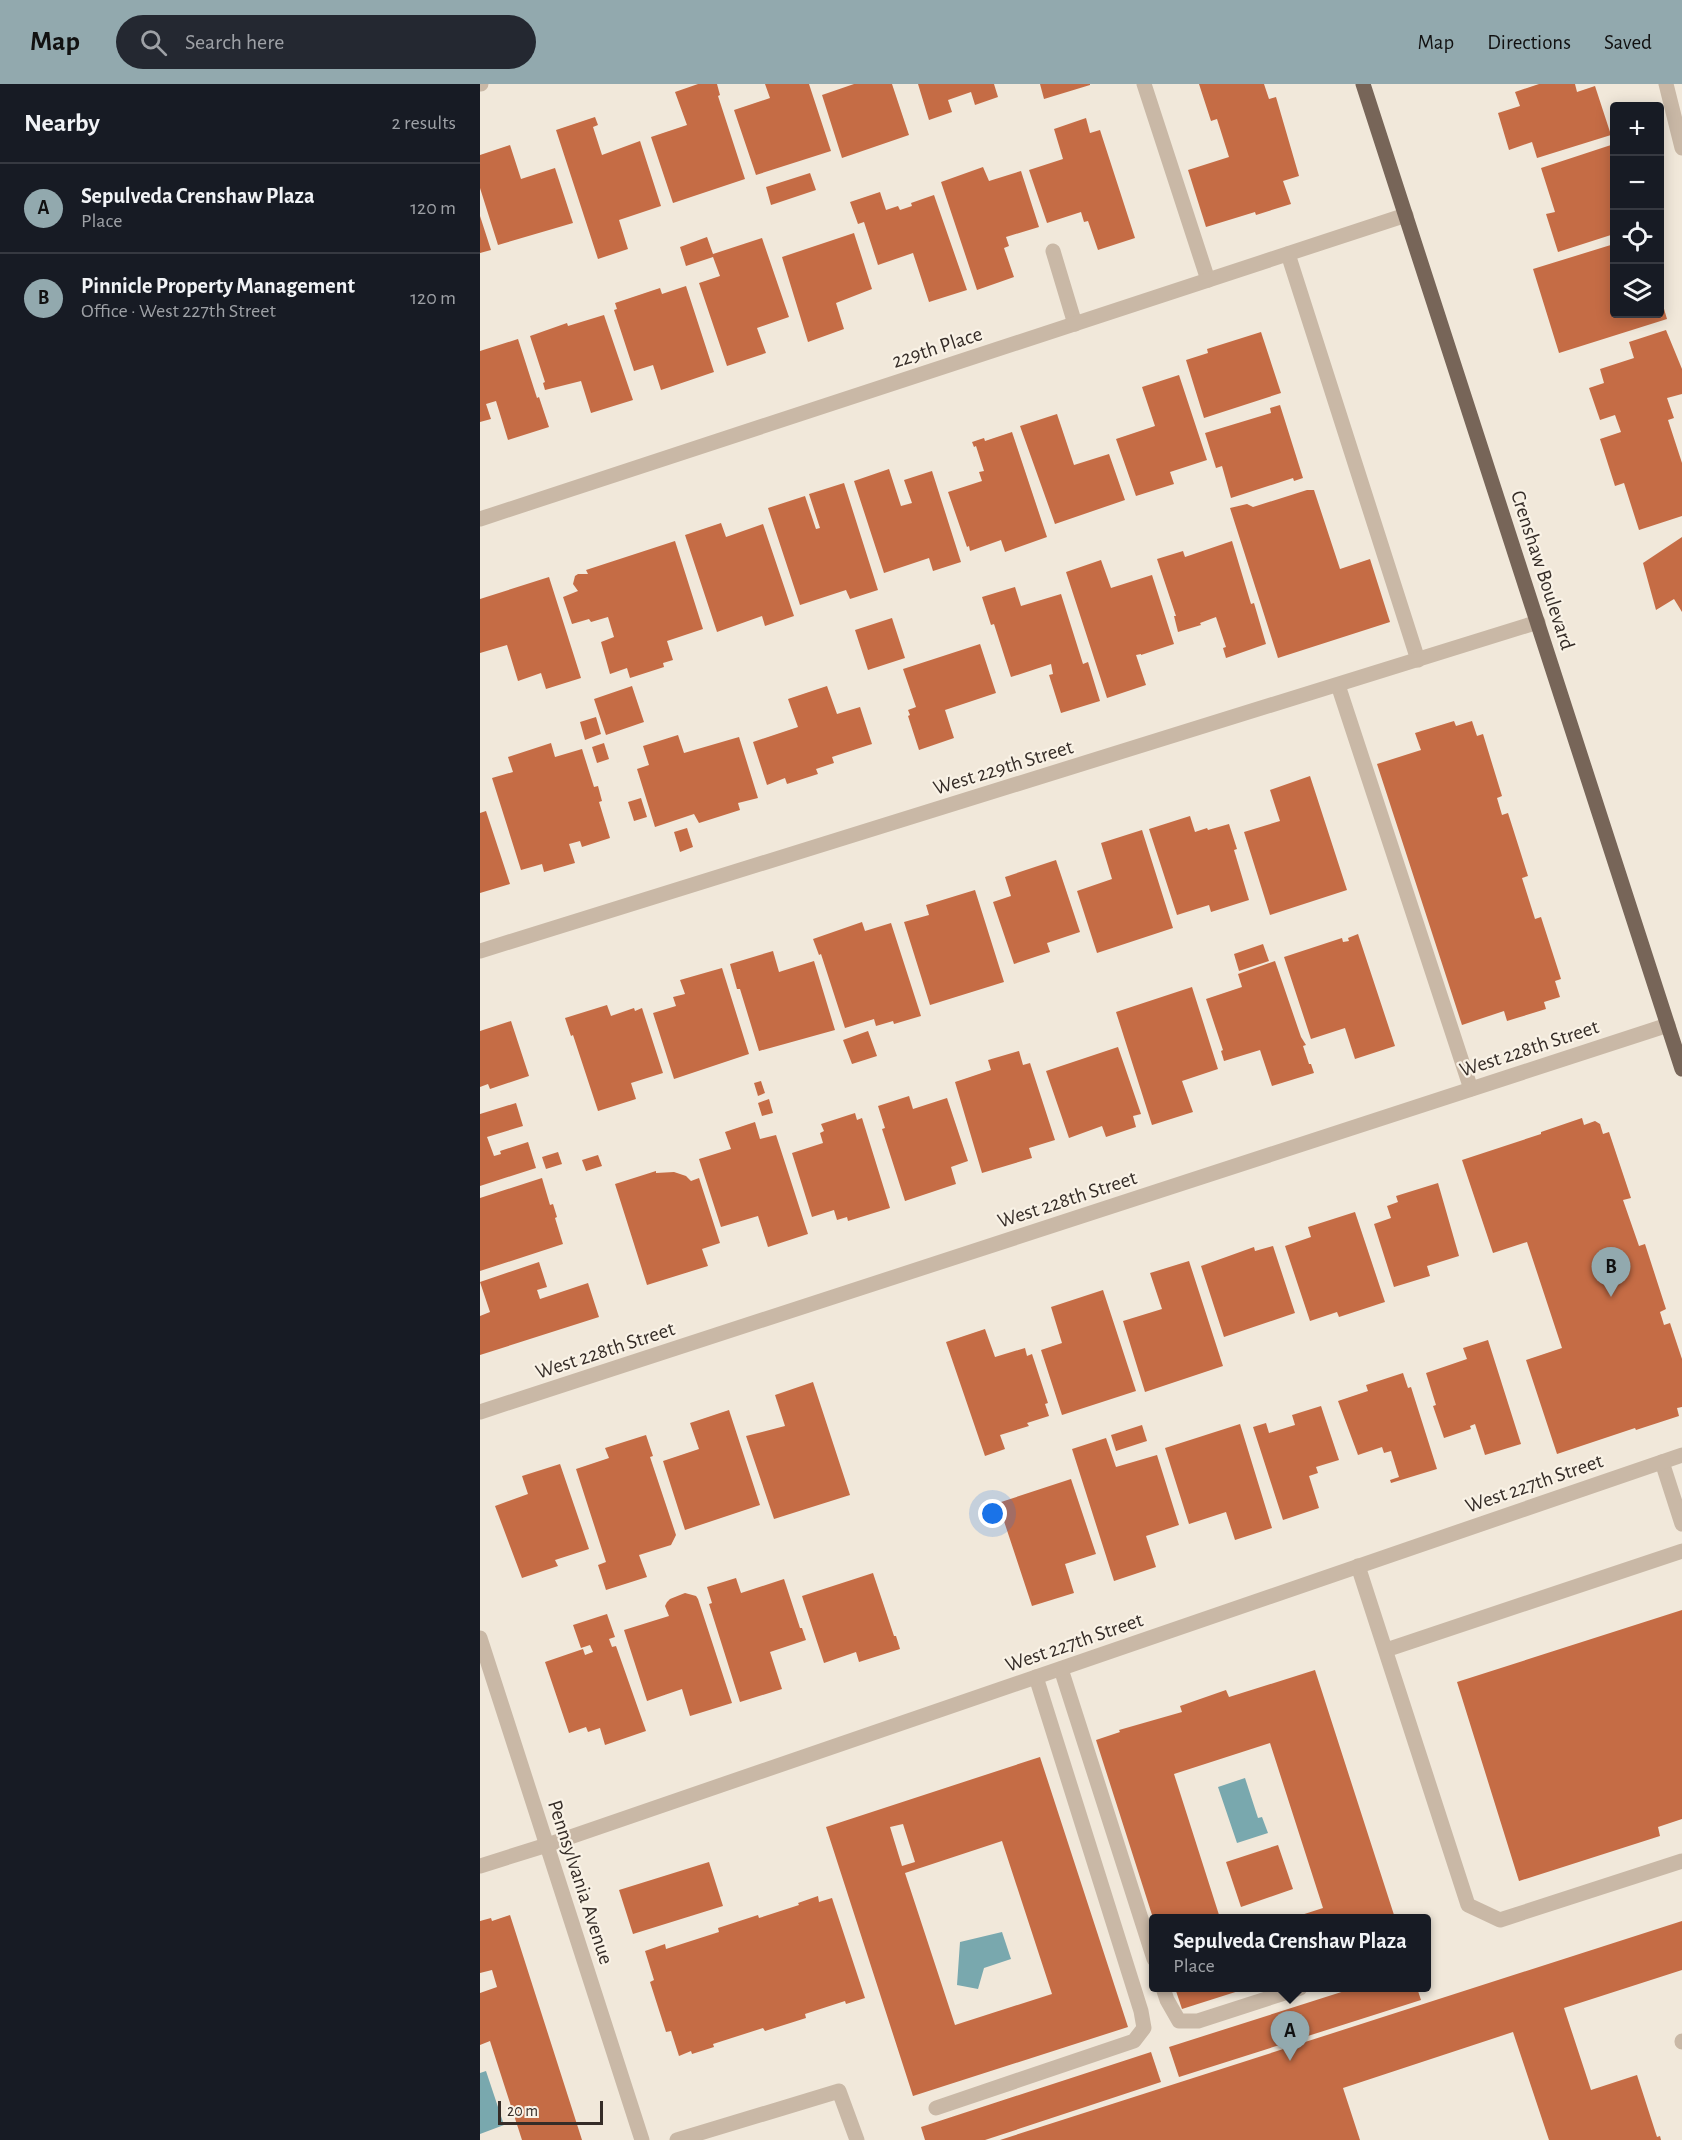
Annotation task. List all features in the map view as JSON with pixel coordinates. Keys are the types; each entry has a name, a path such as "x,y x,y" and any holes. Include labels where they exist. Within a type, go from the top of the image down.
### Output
{"main road":[{"name":"Crenshaw Boulevard","path":"1363,84 1682,1069"}],"street":[{"path":"1144,84 1208,280"},
{"path":"1666,84 1682,148"},
{"name":"229th Place","path":"480,519 1406,215"},
{"path":"1053,251 1075,324"},
{"path":"1288,254 1418,660"},
{"name":"West 229th Street","path":"480,951 1538,622"},
{"path":"1338,685 1471,1089"},
{"name":"West 228th Street","path":"480,1413 1668,1025"},
{"name":"West 227th Street","path":"480,1866 547,1845 1682,1455"},
{"path":"1662,1462 1682,1524"},
{"path":"1386,1650 1682,1551"},
{"path":"1358,1566 1468,1905 1500,1920 1682,1861"},
{"name":"Pennsylvania Avenue","path":"480,1638 642,2140"},
{"path":"1061,1669 1149,1943"},
{"path":"936,2108 1134,2041 1144,2028 1141,2011 1036,1677"},
{"path":"1164,1992 1179,2021 1198,2021 1288,1992"},
{"path":"677,2140 839,2091 857,2140"}],"water":[{"path":"1245,1778 1258,1818 1262,1817 1268,1833 1237,1843 1218,1787"},
{"path":"1002,1932 1011,1959 984,1968 978,1989 957,1985 960,1942"},
{"path":"486,2071 504,2125 480,2134 480,2073"}],"building":[{"path":"698,84 717,84 720,95 718,96 745,179 673,203 651,137 687,125 675,92"},
{"path":"765,84 809,84 831,151 756,175 734,110 770,98"},
{"path":"854,84 892,84 909,135 842,158 822,95"},
{"path":"918,84 994,84 998,97 975,105 971,92 948,100 952,112 929,120"},
{"path":"1040,84 1090,84 1090,85 1044,99"},
{"path":"1199,84 1264,84 1269,99 1276,97 1299,176 1283,181 1291,204 1206,227 1188,170 1229,157 1217,119 1211,121"},
{"path":"1539,84 1575,84 1577,92 1595,86 1610,135 1537,158 1532,142 1509,150 1498,113 1520,106 1515,92"},
{"path":"595,117 598,125 593,127 602,155 640,141 661,206 619,220 628,249 598,259 556,130"},
{"path":"1086,118 1090,133 1100,130 1135,238 1098,250 1088,221 1084,222 1081,212 1047,223 1029,170 1063,159 1054,129"},
{"path":"510,145 521,179 555,168 573,223 498,245 480,188 480,155"},
{"path":"1610,145 1610,235 1558,252 1546,214 1555,212 1541,168"},
{"path":"983,167 989,181 1021,171 1039,227 1006,237 1009,246 1004,248 1014,277 977,290 941,182"},
{"path":"810,173 816,190 771,205 766,187"},
{"path":"880,192 886,210 898,206 900,210 912,206 911,203 934,195 967,290 929,302 913,253 878,265 864,222 858,224 850,202"},
{"path":"480,216 491,250 480,253"},
{"path":"854,233 872,289 836,303 844,329 808,342 782,257"},
{"path":"707,237 713,254 762,238 789,317 757,328 766,353 727,366 699,283 720,276 713,257 686,266 680,247"},
{"path":"1610,245 1610,318 1664,318 1664,309 1667,319 1559,353 1533,269"},
{"path":"686,286 714,372 661,390 653,365 634,371 614,310 617,309 615,303 660,288 662,294"},
{"path":"604,315 633,400 591,413 581,381 545,390 543,383 545,382 530,336 567,323 568,326"},
{"path":"1666,330 1682,369 1682,394 1667,398 1674,418 1668,420 1682,463 1682,516 1639,530 1624,483 1615,486 1600,439 1621,432 1615,415 1600,420 1589,388 1604,383 1600,369 1634,358 1629,342"},
{"path":"1261,332 1281,393 1204,418 1186,360 1208,353 1207,349"},
{"path":"518,339 549,427 508,440 496,401 486,404 491,419 480,422 480,351"},
{"path":"1179,375 1207,460 1170,472 1174,484 1136,496 1116,439 1155,426 1142,387"},
{"path":"1280,405 1303,478 1294,481 1293,478 1231,498 1222,466 1216,468 1205,433 1271,413 1270,408"},
{"path":"1057,414 1074,465 1109,454 1125,500 1055,524 1020,426"},
{"path":"1012,432 1047,537 1005,552 1001,540 970,551 948,492 982,481 979,472 984,471 976,446 974,447 972,442 984,438 985,441"},
{"path":"889,469 901,506 912,503 904,480 932,471 961,562 933,571 929,558 884,573 854,481"},
{"path":"844,483 878,590 850,599 846,590 800,605 768,508 805,496 816,529 820,528 809,494"},
{"path":"1307,490 1314,490 1340,569 1370,559 1390,622 1278,658 1230,508 1247,504 1253,507"},
{"path":"721,523 726,537 763,524 794,616 765,626 762,616 717,632 685,535"},
{"path":"1682,537 1682,612 1674,599 1656,610 1643,563"},
{"path":"675,541 703,629 667,641 673,660 663,663 664,667 630,678 627,668 610,674 601,642 614,637 608,617 572,624 563,597 578,591 573,584 575,576 588,574 586,570"},
{"path":"1232,541 1266,644 1226,658 1223,648 1226,647 1216,617 1200,623 1201,625 1178,632 1174,616 1176,616 1157,559 1183,551 1185,557"},
{"path":"1101,560 1111,588 1152,575 1174,644 1136,655 1146,685 1107,698 1066,572"},
{"path":"549,577 581,678 546,689 541,673 518,681 507,645 480,653 480,599"},
{"path":"1015,587 1021,606 1061,594 1083,664 1088,662 1100,701 1061,713 1049,675 1053,674 1051,664 1011,677 994,624 991,625 982,597"},
{"path":"892,618 905,658 868,670 855,630"},
{"path":"980,644 996,693 945,710 954,738 919,750 908,716 910,715 908,710 916,707 903,669"},
{"path":"632,686 644,722 606,735 594,699"},
{"path":"827,686 837,714 860,707 872,744 832,757 834,763 816,769 818,774 787,784 785,778 767,785 753,742 798,727 788,699"},
{"path":"596,717 601,734 585,740 580,722"},
{"path":"1454,721 1456,726 1472,721 1477,736 1483,734 1502,796 1497,798 1502,815 1508,813 1528,876 1522,878 1535,919 1541,917 1561,979 1555,981 1560,997 1544,1002 1546,1009 1507,1021 1504,1011 1462,1025 1377,764 1421,750 1415,733"},
{"path":"678,735 684,753 739,737 758,798 738,803 740,810 699,823 694,814 655,827 637,769 649,765 643,746"},
{"path":"551,743 555,757 582,749 594,787 598,786 602,801 599,802 610,838 582,847 580,841 569,844 575,863 544,872 542,864 521,870 492,778 513,772 508,757"},
{"path":"604,743 609,759 597,763 592,747"},
{"path":"1310,776 1347,890 1270,915 1244,832 1280,821 1270,790"},
{"path":"641,798 647,817 634,821 628,802"},
{"path":"486,811 510,884 480,893 480,813"},
{"path":"1190,816 1195,832 1229,824 1249,900 1211,912 1209,905 1177,915 1149,829"},
{"path":"687,828 693,847 680,852 674,832"},
{"path":"1142,830 1173,928 1097,953 1077,891 1112,879 1101,843"},
{"path":"1056,860 1080,932 1047,943 1050,952 1014,964 993,902 1011,896 1005,877"},
{"path":"975,890 1004,982 930,1005 904,922 929,915 926,905"},
{"path":"862,922 865,931 891,923 921,1016 894,1024 893,1021 876,1026 874,1019 845,1028 821,954 819,955 813,939"},
{"path":"1358,934 1395,1046 1355,1059 1345,1028 1311,1039 1284,957 1342,938 1343,942 1349,941 1348,938"},
{"path":"1263,944 1269,961 1239,971 1234,954"},
{"path":"773,951 779,972 814,961 835,1030 759,1051 730,964"},
{"path":"1275,961 1314,1073 1272,1086 1260,1050 1224,1061 1221,1051 1223,1050 1206,999 1242,987 1238,974"},
{"path":"722,968 749,1054 674,1079 653,1013 676,1006 673,997 685,994 680,980"},
{"path":"1192,987 1218,1069 1182,1081 1193,1112 1152,1125 1116,1012"},
{"path":"607,1005 611,1016 634,1008 635,1011 642,1008 663,1073 631,1083 636,1099 598,1111 573,1035 571,1036 565,1018"},
{"path":"511,1021 529,1076 490,1089 488,1084 480,1087 480,1031"},
{"path":"868,1031 877,1056 852,1064 843,1040"},
{"path":"1118,1047 1141,1114 1133,1116 1136,1127 1106,1137 1102,1126 1069,1138 1046,1071"},
{"path":"1019,1051 1023,1065 1030,1063 1055,1140 1029,1148 1032,1158 982,1173 955,1082 991,1070 988,1060"},
{"path":"761,1081 765,1093 758,1096 754,1083"},
{"path":"909,1096 913,1109 947,1098 968,1161 951,1167 956,1184 905,1201 882,1129 885,1128 878,1106"},
{"path":"769,1099 773,1113 762,1116 758,1103"},
{"path":"516,1103 523,1126 487,1137 494,1156 501,1154 500,1151 528,1142 536,1168 480,1186 480,1114"},
{"path":"855,1113 857,1120 862,1118 890,1208 848,1221 847,1217 837,1220 834,1210 812,1217 792,1153 823,1143 820,1133 824,1131 821,1124"},
{"path":"1582,1118 1584,1125 1595,1121 1600,1124 1603,1134 1609,1132 1631,1198 1623,1200 1639,1246 1645,1244 1666,1309 1660,1312 1664,1325 1670,1323 1682,1359 1682,1407 1677,1408 1679,1416 1557,1454 1526,1360 1562,1348 1527,1242 1493,1253 1462,1160"},
{"path":"755,1122 760,1139 776,1135 808,1234 768,1247 758,1216 721,1227 699,1159 731,1149 725,1132"},
{"path":"558,1152 562,1164 546,1169 542,1157"},
{"path":"598,1155 602,1166 586,1171 582,1160"},
{"path":"656,1171 656,1173 674,1172 686,1176 691,1181 699,1178 720,1243 702,1249 708,1266 647,1285 615,1184"},
{"path":"542,1178 550,1205 553,1204 563,1244 480,1271 480,1198"},
{"path":"1438,1183 1459,1256 1427,1266 1430,1276 1394,1287 1374,1224 1391,1218 1387,1206 1398,1202 1396,1196"},
{"path":"1355,1212 1385,1302 1339,1317 1337,1312 1310,1321 1285,1246 1311,1237 1308,1227"},
{"path":"1273,1246 1295,1313 1224,1337 1201,1266 1254,1247 1255,1251"},
{"path":"1189,1261 1223,1366 1145,1392 1123,1321 1162,1309 1150,1273"},
{"path":"539,1262 547,1287 537,1290 540,1299 588,1283 599,1317 480,1355 480,1316 490,1312 480,1282"},
{"path":"1103,1290 1136,1391 1062,1415 1041,1350 1062,1343 1051,1307"},
{"path":"985,1329 995,1357 1025,1348 1027,1356 1032,1354 1048,1403 1045,1404 1049,1416 1027,1423 1029,1426 1000,1435 1005,1449 985,1456 946,1342"},
{"path":"1488,1340 1521,1444 1485,1455 1475,1424 1470,1426 1471,1429 1444,1438 1433,1406 1436,1405 1426,1373 1467,1359 1463,1348"},
{"path":"1403,1373 1408,1388 1411,1387 1437,1469 1391,1483 1390,1480 1399,1477 1391,1451 1384,1453 1382,1447 1358,1455 1338,1401 1368,1391 1366,1385"},
{"path":"813,1382 850,1495 774,1519 746,1436 785,1426 775,1395"},
{"path":"1321,1406 1339,1460 1316,1467 1318,1473 1309,1476 1319,1508 1283,1520 1253,1427 1266,1423 1269,1433 1295,1425 1292,1415"},
{"path":"729,1410 760,1505 685,1530 663,1461 699,1449 690,1423"},
{"path":"1240,1424 1272,1528 1235,1540 1226,1512 1189,1524 1165,1448"},
{"path":"1142,1425 1147,1441 1116,1451 1111,1435"},
{"path":"646,1435 653,1456 650,1457 676,1535 671,1545 639,1555 647,1577 606,1590 598,1565 606,1562 576,1469 609,1458 605,1448"},
{"path":"1106,1438 1116,1467 1157,1455 1179,1525 1146,1536 1156,1567 1114,1581 1072,1449"},
{"path":"560,1464 589,1549 555,1560 558,1566 522,1578 495,1506 528,1494 522,1476"},
{"path":"1071,1479 1096,1554 1065,1564 1074,1593 1032,1606 998,1503"},
{"path":"873,1573 900,1649 859,1662 856,1652 824,1663 802,1596"},
{"path":"736,1578 741,1593 784,1579 806,1640 770,1652 782,1689 740,1702 709,1604 712,1603 707,1587"},
{"path":"685,1593 696,1596 698,1599 732,1703 690,1716 682,1689 647,1701 624,1630 669,1616 665,1606 667,1602"},
{"path":"1682,1610 1682,1819 1658,1827 1660,1836 1519,1881 1457,1682"},
{"path":"607,1614 615,1637 609,1639 612,1647 616,1646 646,1731 605,1745 600,1728 588,1732 586,1727 569,1733 545,1662 583,1649 585,1655 593,1652 590,1645 581,1648 573,1625"},
{"path":"1315,1670 1394,1914 1304,1914 1323,1908 1270,1743 1174,1774 1219,1914 1152,1914 1096,1740 1120,1732 1119,1730 1182,1712 1180,1706 1226,1690 1229,1697"},
{"path":"1040,1757 1128,2027 913,2096 826,1827","holes":["903,1824 915,1862 902,1866 890,1827","1002,1841 1052,1994 955,2025 905,1873"]},
{"path":"1278,1845 1293,1889 1241,1907 1226,1862"},
{"path":"709,1862 723,1906 633,1934 619,1890"},
{"path":"818,1896 819,1902 832,1898 865,1998 846,2004 845,2001 805,2014 806,2018 765,2031 763,2028 713,2044 714,2047 692,2054 691,2051 679,2056 671,2031 666,2032 650,1982 654,1980 645,1951 665,1944 666,1949 719,1932 718,1928 758,1915 759,1918"},
{"path":"510,1915 582,2140 522,2140 490,2041 480,2045 480,1993 497,1987 492,1970 480,1973 480,1921 491,1918 492,1921"},
{"path":"1682,1921 1682,1970 1564,2008 1591,2090 1637,2075 1657,2137 1660,2136 1661,2140 1549,2140 1513,2032 1343,2088 1360,2140 1000,2140"},
{"path":"1176,1992 1235,1992 1182,2009"},
{"path":"1341,1992 1418,1992 1421,2000 1179,2077 1169,2047"},
{"path":"1151,2052 1161,2082 985,2140 925,2140 921,2127"}],"place":[{"name":"Pinnicle Property Management","path":"1611,1297"},
{"name":"Sepulveda Crenshaw Plaza","path":"1290,2061"}]}
